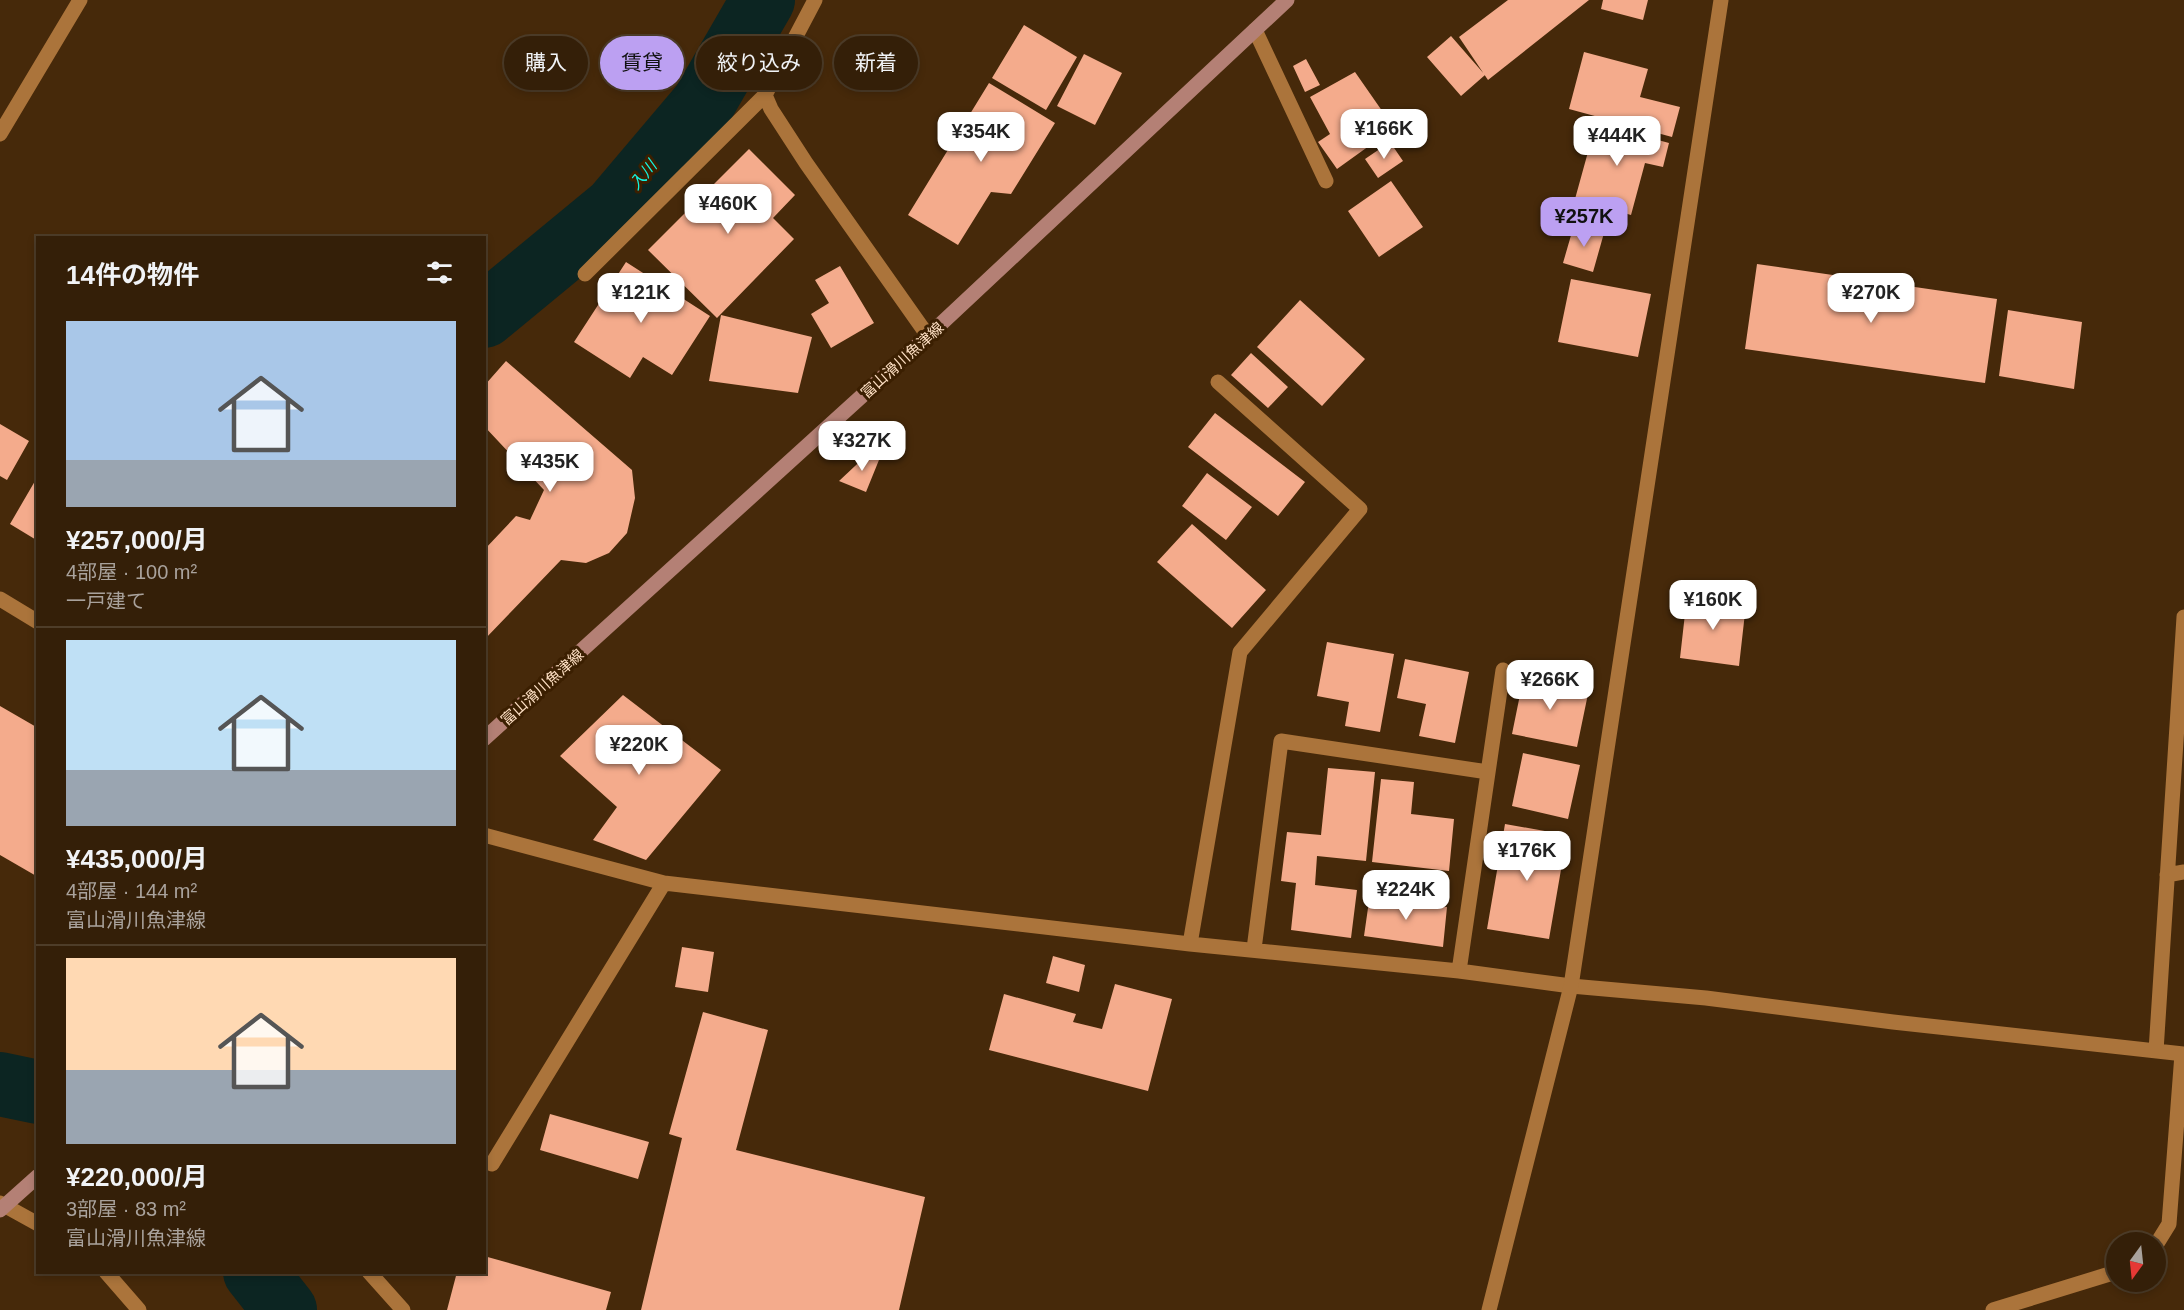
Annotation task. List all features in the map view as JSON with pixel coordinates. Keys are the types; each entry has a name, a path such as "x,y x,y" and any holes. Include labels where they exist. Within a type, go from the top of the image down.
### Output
{"main road":[{"name":"富山滑川魚津線","path":"486,737 928,336 1287,0"},
{"path":"1,1207 36,1178"}],"street":[{"path":"0,134 80,0"},
{"path":"585,274 765,95 815,0"},
{"path":"1489,1310 1571,986 1721,0"},
{"path":"1256,30 1326,181"},
{"path":"765,95 771,109 806,163 928,336"},
{"path":"1190,944 1240,652 1360,509 1218,382"},
{"path":"0,599 36,621"},
{"path":"2156,1051 2184,617"},
{"path":"1459,971 1503,670"},
{"path":"1254,949 1281,741 1488,772"},
{"path":"486,836 664,883 1190,944 1459,971 1571,986 1706,998 2183,1054 2177,1224 2166,1235"},
{"path":"2167,875 2184,872"},
{"path":"492,1164 664,883"},
{"path":"1,1207 36,1223"},
{"path":"108,1274 138,1310"},
{"path":"371,1274 403,1310"},
{"path":"1993,1310 2106,1275"}],"building":[{"path":"1508,0 1589,0 1488,80 1459,37"},
{"path":"1603,0 1648,0 1643,20 1601,9"},
{"path":"1024,25 1077,57 1046,110 992,78"},
{"path":"1451,36 1485,75 1461,96 1427,57"},
{"path":"1584,52 1648,69 1640,97 1680,107 1672,137 1569,109"},
{"path":"1084,54 1122,73 1095,125 1057,106"},
{"path":"1306,59 1320,85 1305,92 1293,66"},
{"path":"1355,72 1394,128 1337,169 1318,142 1330,134 1310,97"},
{"path":"989,83 1055,123 1011,194 991,192 958,245 908,215"},
{"path":"1596,123 1669,143 1663,167 1645,163 1631,215 1575,199"},
{"path":"1390,142 1403,161 1378,178 1365,159"},
{"path":"749,149 795,195 773,218 794,239 717,318 648,250"},
{"path":"1391,181 1423,227 1379,257 1348,211"},
{"path":"1574,225 1604,233 1593,272 1563,263"},
{"path":"626,262 710,316 672,375 643,357 630,378 574,342"},
{"path":"1757,264 1997,299 1985,383 1745,349"},
{"path":"840,266 874,323 831,348 811,314 829,303 815,280"},
{"path":"1571,279 1651,294 1638,357 1558,342"},
{"path":"1300,300 1365,359 1322,406 1257,347"},
{"path":"2008,310 2082,322 2074,389 1999,376"},
{"path":"721,315 812,337 798,393 709,381"},
{"path":"1251,353 1288,387 1268,408 1231,375"},
{"path":"506,361 632,470 635,498 627,533 609,553 586,563 561,560 486,638 486,548 516,516 530,520 544,490 486,428 486,384"},
{"path":"1215,413 1305,482 1278,516 1188,447"},
{"path":"0,424 29,441 7,480 0,476"},
{"path":"871,451 881,455 866,492 839,481"},
{"path":"1207,473 1252,507 1226,540 1182,506"},
{"path":"35,481 36,481 36,540 10,524"},
{"path":"1192,524 1266,590 1232,628 1157,562"},
{"path":"1687,596 1746,604 1739,666 1680,658"},
{"path":"1327,642 1394,654 1380,732 1345,726 1349,702 1317,696"},
{"path":"1405,659 1469,672 1455,743 1419,736 1426,704 1397,698"},
{"path":"1524,675 1589,689 1577,747 1512,734"},
{"path":"623,695 721,770 646,860 593,840 617,807 560,756"},
{"path":"0,706 36,727 36,876 0,855"},
{"path":"1523,753 1580,765 1568,819 1512,806"},
{"path":"1328,768 1375,772 1366,861 1317,856 1315,885 1357,890 1351,938 1291,930 1296,883 1281,881 1287,832 1321,835"},
{"path":"1381,779 1414,782 1411,814 1454,819 1449,871 1372,862"},
{"path":"1505,824 1567,835 1549,939 1487,929"},
{"path":"1370,894 1447,907 1443,947 1364,936"},
{"path":"682,947 714,952 708,992 675,987"},
{"path":"1053,956 1085,965 1079,992 1046,983"},
{"path":"1115,984 1172,999 1148,1091 989,1050 1004,994 1076,1014 1073,1022 1102,1029"},
{"path":"703,1012 768,1030 736,1150 925,1197 899,1310 641,1310 682,1138 669,1134"},
{"path":"550,1114 649,1142 638,1179 540,1150"},
{"path":"486,1257 611,1292 606,1310 447,1310 456,1274 486,1274"}],"waterway":[{"name":"入川","path":"486,314 615,208 703,104 763,0"},
{"path":"0,1084 36,1092"},
{"path":"257,1274 285,1310"}]}
